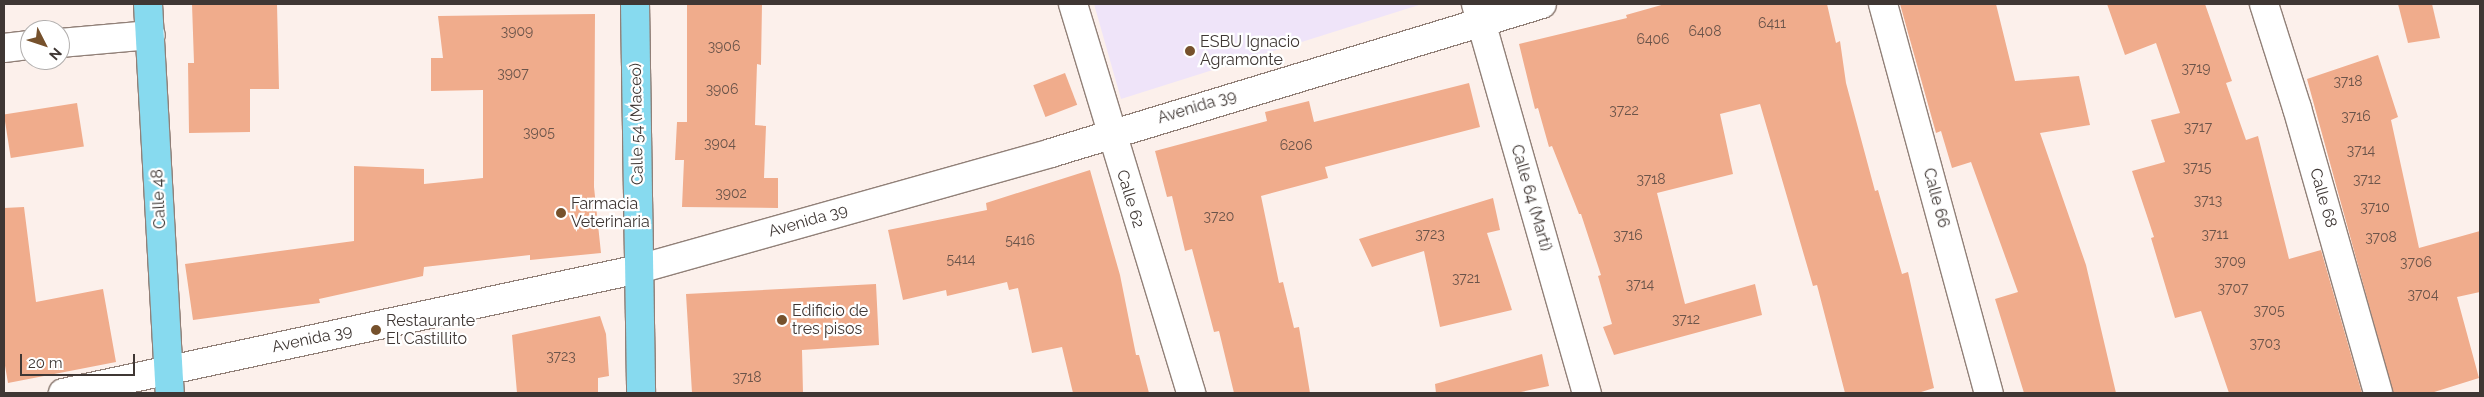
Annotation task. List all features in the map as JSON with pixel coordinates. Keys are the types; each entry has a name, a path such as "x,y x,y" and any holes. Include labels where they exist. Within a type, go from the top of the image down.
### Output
{"main road":[{"name":"Calle 48","path":"148,4 168,382"},
{"name":"Calle 54 (Maceo)","path":"635,4 641,393"}],"street":[{"name":"Calle 62","path":"1073,4 1110,134 1190,393"},
{"name":"Avenida 39","path":"63,393 168,382 639,269 1110,134 1478,12 1542,4"},
{"name":"Calle 66","path":"1883,4 1989,393"},
{"name":"Calle 68","path":"2264,4 2297,108 2378,393"},
{"name":"Calle 64 (Martí)","path":"1478,12 1587,393"},
{"path":"70,42 150,35"},
{"path":"4,48 20,46"}],"shaded area":[{"name":"ESBU Ignacio Agramonte","path":"1094,4 1422,4 1121,99"}],"building":[{"path":"192,4 277,4 279,89 250,89 250,132 189,133 188,63 194,63"},
{"path":"687,4 762,4 761,65 757,64 755,125 766,126 764,178 778,178 778,208 682,207 684,160 675,160 677,122 687,122"},
{"path":"1665,4 1827,4 1836,43 1840,41 1846,83 1875,191 1878,190 1902,274 1908,272 1934,388 1918,393 1845,393 1817,285 1813,286 1760,104 1720,114 1733,174 1657,193 1685,304 1755,284 1762,315 1614,355 1603,327 1612,324 1598,276 1601,275 1581,214 1579,214 1552,146 1549,147 1538,108 1535,109 1519,44 1627,18 1626,15"},
{"path":"1900,4 1996,4 2015,81 2079,76 2090,125 2040,133 2086,265 2116,393 2024,393 1995,299 2018,292 1971,162 1952,168 1941,131 1936,133"},
{"path":"2107,4 2205,4 2232,81 2226,83 2246,140 2258,136 2289,259 2321,250 2362,393 2229,393 2201,311 2175,318 2151,238 2154,237 2132,171 2165,162 2151,120 2180,113 2156,43 2125,55"},
{"path":"2398,4 2432,4 2440,38 2408,43"},
{"path":"595,14 594,187 601,253 530,260 530,255 424,267 423,276 319,299 320,303 193,320 185,264 354,241 354,166 424,169 424,184 483,178 483,90 431,91 431,58 443,58 438,16"},
{"path":"2378,55 2398,117 2391,120 2419,248 2480,231 2480,292 2457,297 2479,378 2431,393 2393,393 2307,79"},
{"path":"1065,73 1077,105 1045,117 1033,85"},
{"path":"1469,83 1480,127 1325,167 1328,178 1261,196 1279,283 1283,282 1294,328 1299,327 1310,393 1234,393 1219,331 1214,332 1192,249 1185,251 1172,196 1167,197 1155,151 1267,121 1265,112 1309,101 1314,122"},
{"path":"77,103 84,146 11,158 4,115"},
{"path":"1090,170 1120,275 1136,355 1139,355 1149,393 1073,393 1062,347 1032,353 1018,288 1009,290 1007,282 947,296 946,290 903,300 888,230 987,210 986,203"},
{"path":"1493,198 1500,230 1487,233 1512,310 1440,327 1424,251 1372,267 1359,239"},
{"path":"24,207 36,302 103,289 116,362 8,383 4,360 4,208"},
{"name":"Edificio de tres pisos","path":"876,284 879,345 802,350 803,393 692,393 686,294"},
{"path":"600,316 606,334 609,376 598,378 598,393 517,393 512,335"},
{"path":"1542,354 1549,386 1516,393 1436,393 1435,384"}],"place":[{"name":"ESBU Ignacio Agramonte","path":"1190,51"},
{"name":"Farmacia Veterinaria","path":"561,213"},
{"name":"Edificio de tres pisos","path":"782,320"},
{"name":"Restaurante El Castillito","path":"376,330"}]}
